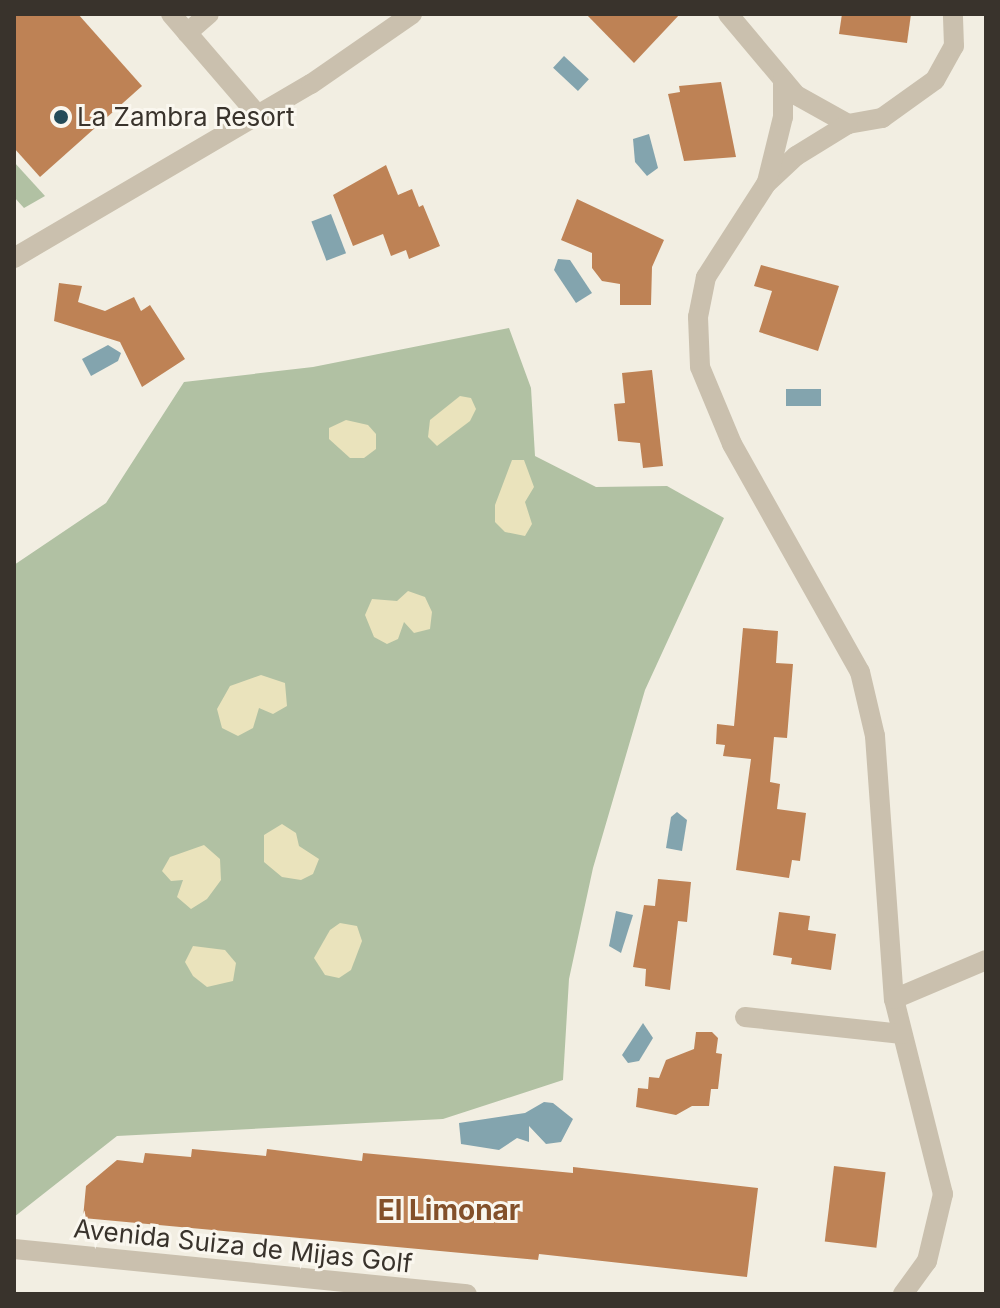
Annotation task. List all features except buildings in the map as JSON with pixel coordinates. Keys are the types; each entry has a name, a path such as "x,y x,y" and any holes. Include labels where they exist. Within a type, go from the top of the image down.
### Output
{"street":[{"path":"171,14 258,115"},
{"path":"187,33 209,14"},
{"path":"14,258 258,115 412,14"},
{"path":"728,14 783,80 806,102 848,124"},
{"path":"903,1294 927,1261 943,1194 894,999 875,736 860,672 732,444 700,367 698,317 706,277 766,184 796,156 848,124 882,118 928,87 948,63 954,46 953,14"},
{"path":"766,184 783,117 783,80"},
{"path":"894,999 986,960"},
{"path":"745,1017 902,1034"},
{"name":"Avenida Suiza de Mijas Golf","path":"14,1249 467,1294"}],"green space":[{"path":"14,162 45,196 24,208 14,197"},
{"path":"509,328 531,388 535,456 596,487 667,486 724,518 645,690 593,868 569,979 563,1080 443,1119 117,1136 14,1217 14,565 106,503 184,382 313,367"}],"sand":[{"path":"460,396 471,398 476,409 470,421 437,446 428,437 430,420"},
{"path":"346,420 368,425 376,434 376,449 364,458 350,458 329,439 329,428"},
{"path":"512,460 524,460 534,487 525,502 532,524 525,536 505,532 495,522 495,505"},
{"path":"408,591 425,597 432,612 430,629 414,633 404,622 398,639 387,644 374,637 365,615 372,599 397,601"},
{"path":"261,675 285,683 287,706 273,714 259,708 253,728 238,736 222,728 217,709 230,686"},
{"path":"282,824 296,833 299,846 319,859 313,874 301,880 282,877 264,862 264,835"},
{"path":"204,845 220,859 221,880 207,899 191,909 177,897 183,880 171,881 162,871 170,857"},
{"path":"340,923 357,926 362,941 351,970 339,978 325,975 314,958 330,930"},
{"path":"193,946 225,950 236,963 233,981 207,987 193,976 185,962"}],"water":[{"path":"564,56 589,79 578,91 553,68"},
{"path":"649,134 658,168 647,176 635,162 633,139"},
{"path":"331,214 346,253 326,261 311,222"},
{"path":"558,259 570,260 592,293 576,303 554,270"},
{"path":"108,345 121,353 118,361 91,376 82,359"},
{"path":"786,389 821,389 821,406 786,406"},
{"path":"677,812 687,820 682,851 666,848 671,817"},
{"path":"616,911 633,915 621,953 609,946"},
{"path":"643,1023 653,1038 639,1061 628,1063 622,1055"},
{"path":"544,1102 553,1103 573,1119 561,1142 546,1144 529,1126 529,1142 517,1138 499,1150 461,1144 459,1123 525,1113"}],"place":[{"name":"La Zambra Resort","path":"61,117"}],"district":[{"name":"El Limonar","path":"449,1210"}]}
